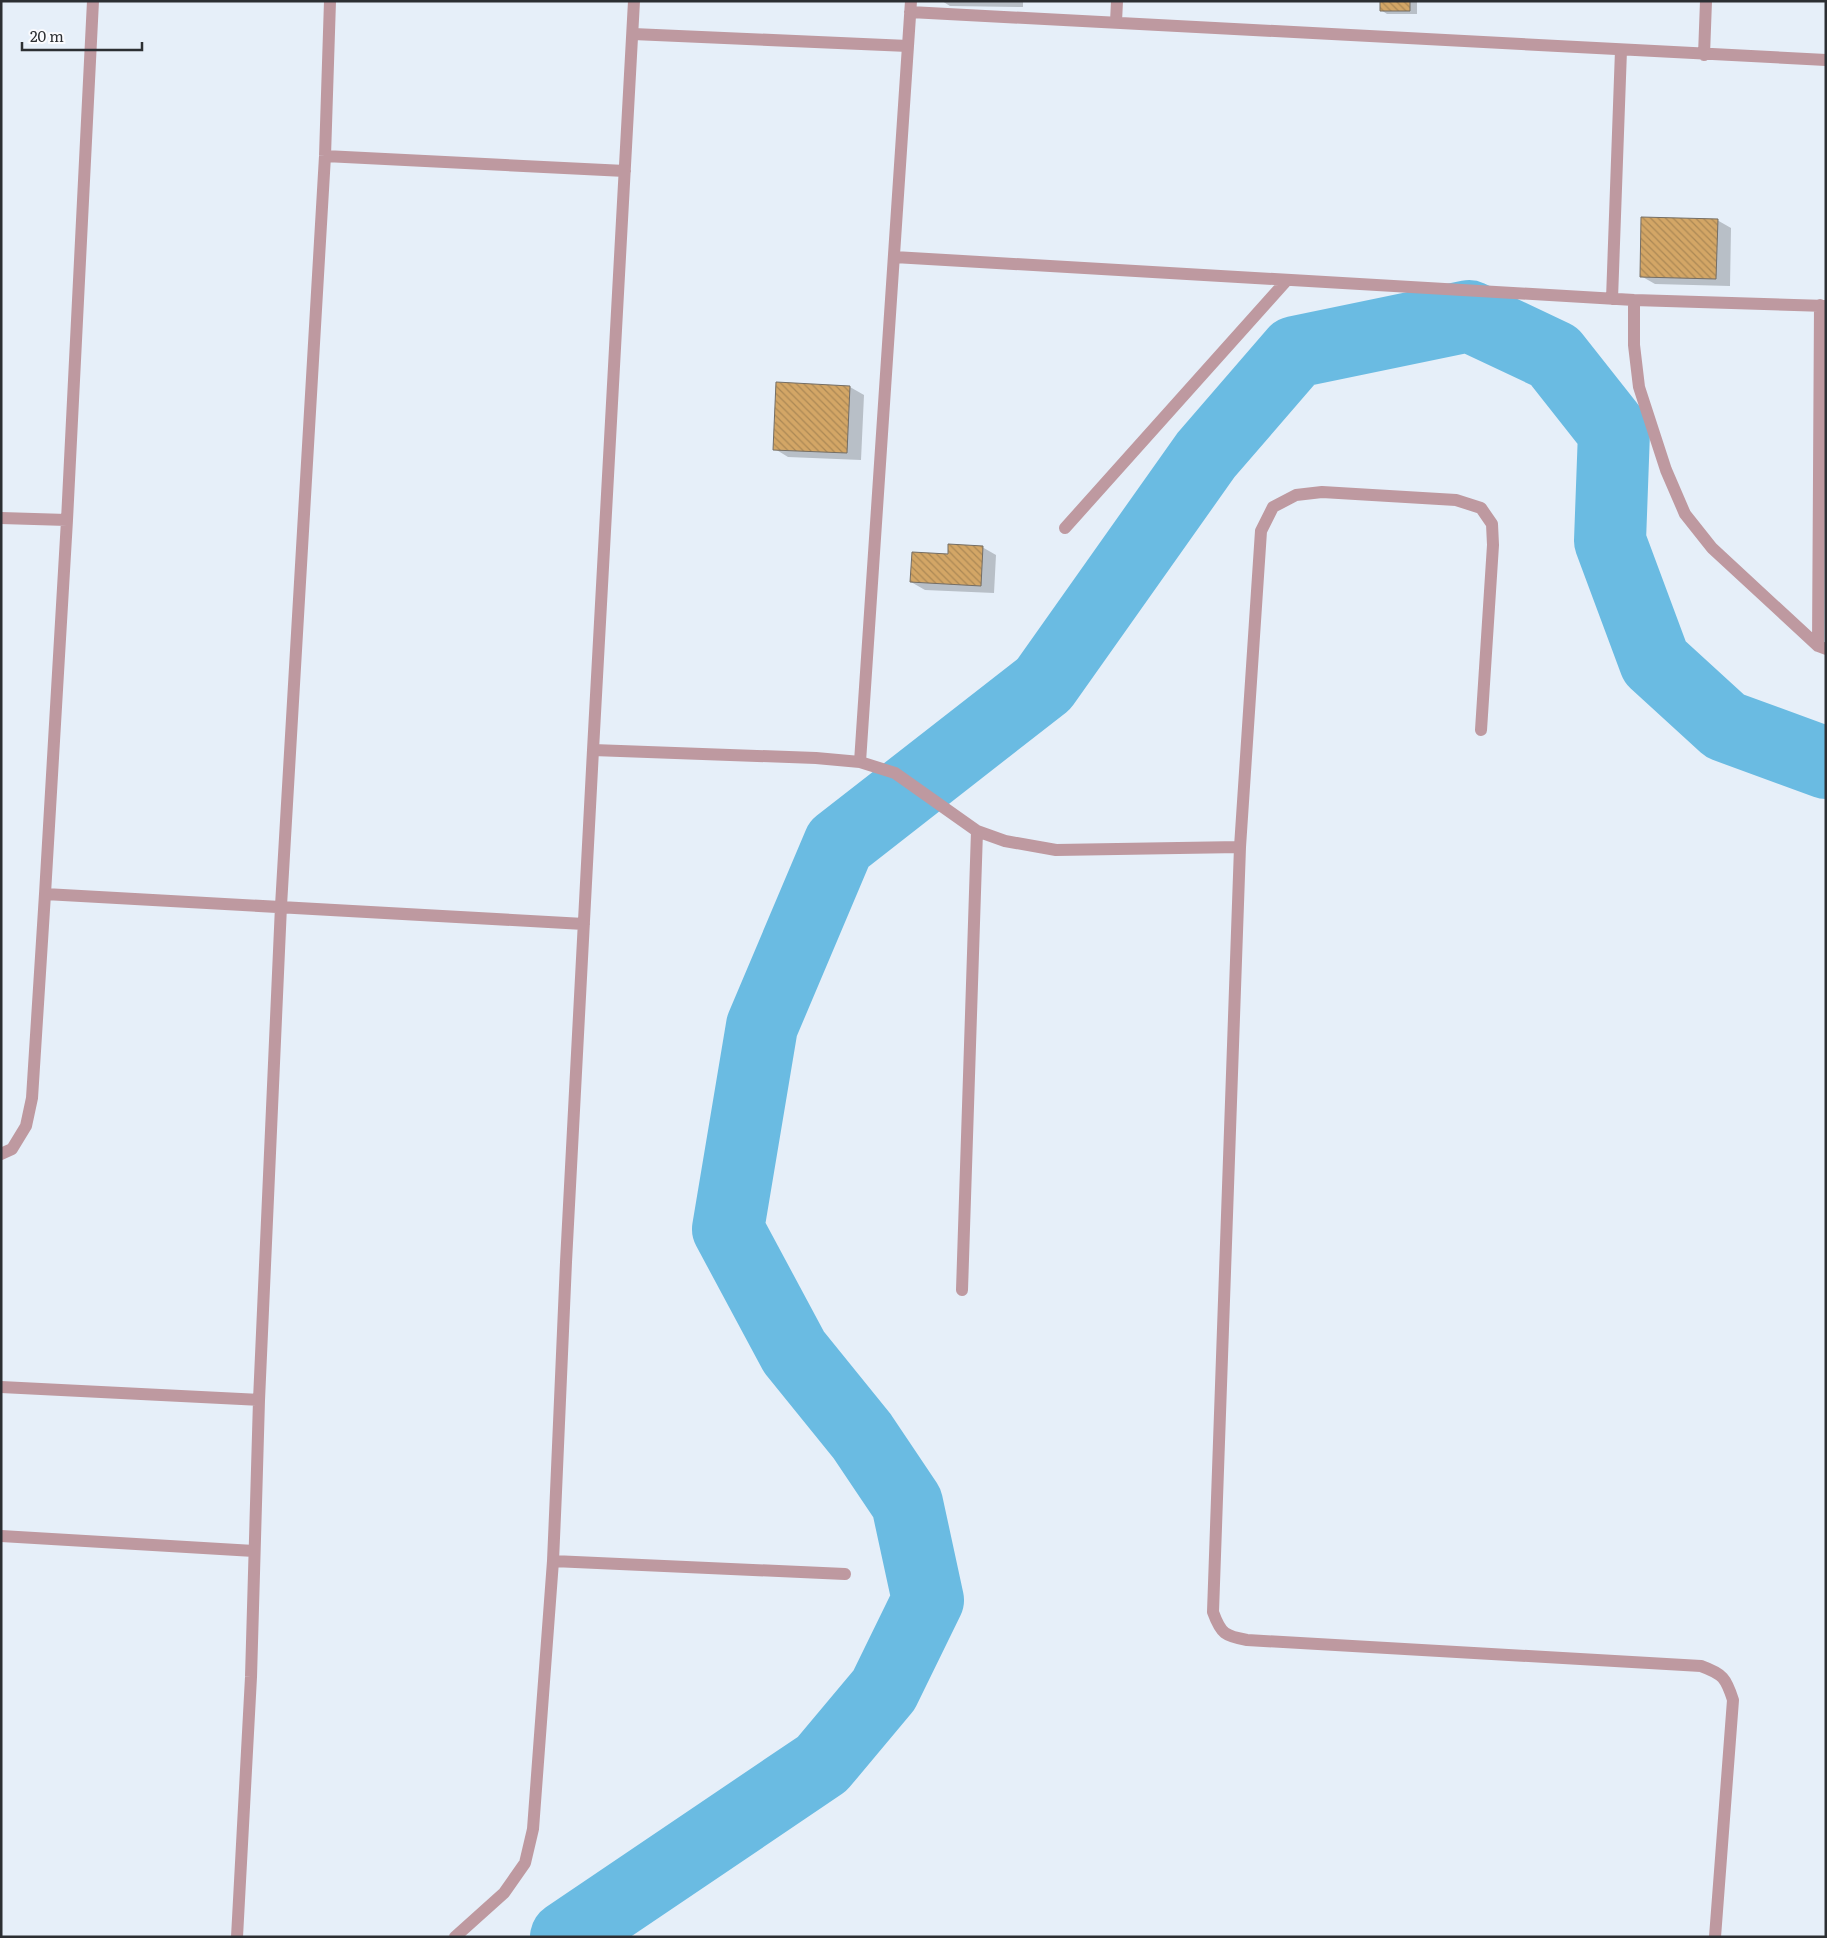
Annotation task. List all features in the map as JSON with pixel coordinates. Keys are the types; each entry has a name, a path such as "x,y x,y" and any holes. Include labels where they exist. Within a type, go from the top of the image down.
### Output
{"street":[{"path":"1,1154 12,1149 26,1126 32,1098 67,520 93,1"},
{"path":"237,1937 251,1678 259,1400 281,906 325,156 330,1"},
{"path":"455,1937 504,1893 525,1863 533,1829 553,1561 593,750 634,1"},
{"path":"1116,22 1117,1"},
{"path":"1704,55 1706,1"},
{"path":"860,762 911,7 1116,22 1704,55 1826,60"},
{"path":"632,34 908,46"},
{"path":"1612,299 1621,50"},
{"path":"325,156 625,171"},
{"path":"894,257 1612,299 1823,305 1822,648"},
{"path":"1066,528 1287,280"},
{"path":"1634,300 1634,345 1639,387 1666,470 1685,514 1712,548 1822,648"},
{"path":"1481,730 1492,524 1480,508 1456,500 1322,492 1296,495 1272,507 1261,531 1240,847 1213,1612 1218,1627 1228,1637 1247,1640 1701,1666 1717,1671 1728,1682 1733,1700 1715,1937"},
{"path":"1,518 67,520"},
{"path":"593,750 816,758 860,762 895,773 977,831 1005,840 1056,850 1240,847"},
{"path":"962,1290 977,831"},
{"path":"45,894 584,924"},
{"path":"1,1386 259,1400"},
{"path":"1,1536 254,1551"},
{"path":"553,1561 845,1574"}],"building":[{"path":"1380,1 1410,1 1410,11 1380,11"},
{"path":"1641,217 1718,219 1716,279 1640,277"},
{"path":"776,382 850,386 847,453 773,450"},
{"path":"948,544 983,546 981,586 910,582 912,552 948,554"}],"waterway":[{"path":"566,1937 822,1764 884,1690 928,1600 907,1503 862,1436 794,1352 728,1229 762,1026 839,844 1044,684 1206,455 1295,352 1469,316 1554,356 1614,432 1610,541 1655,662 1725,726 1826,763"}]}
